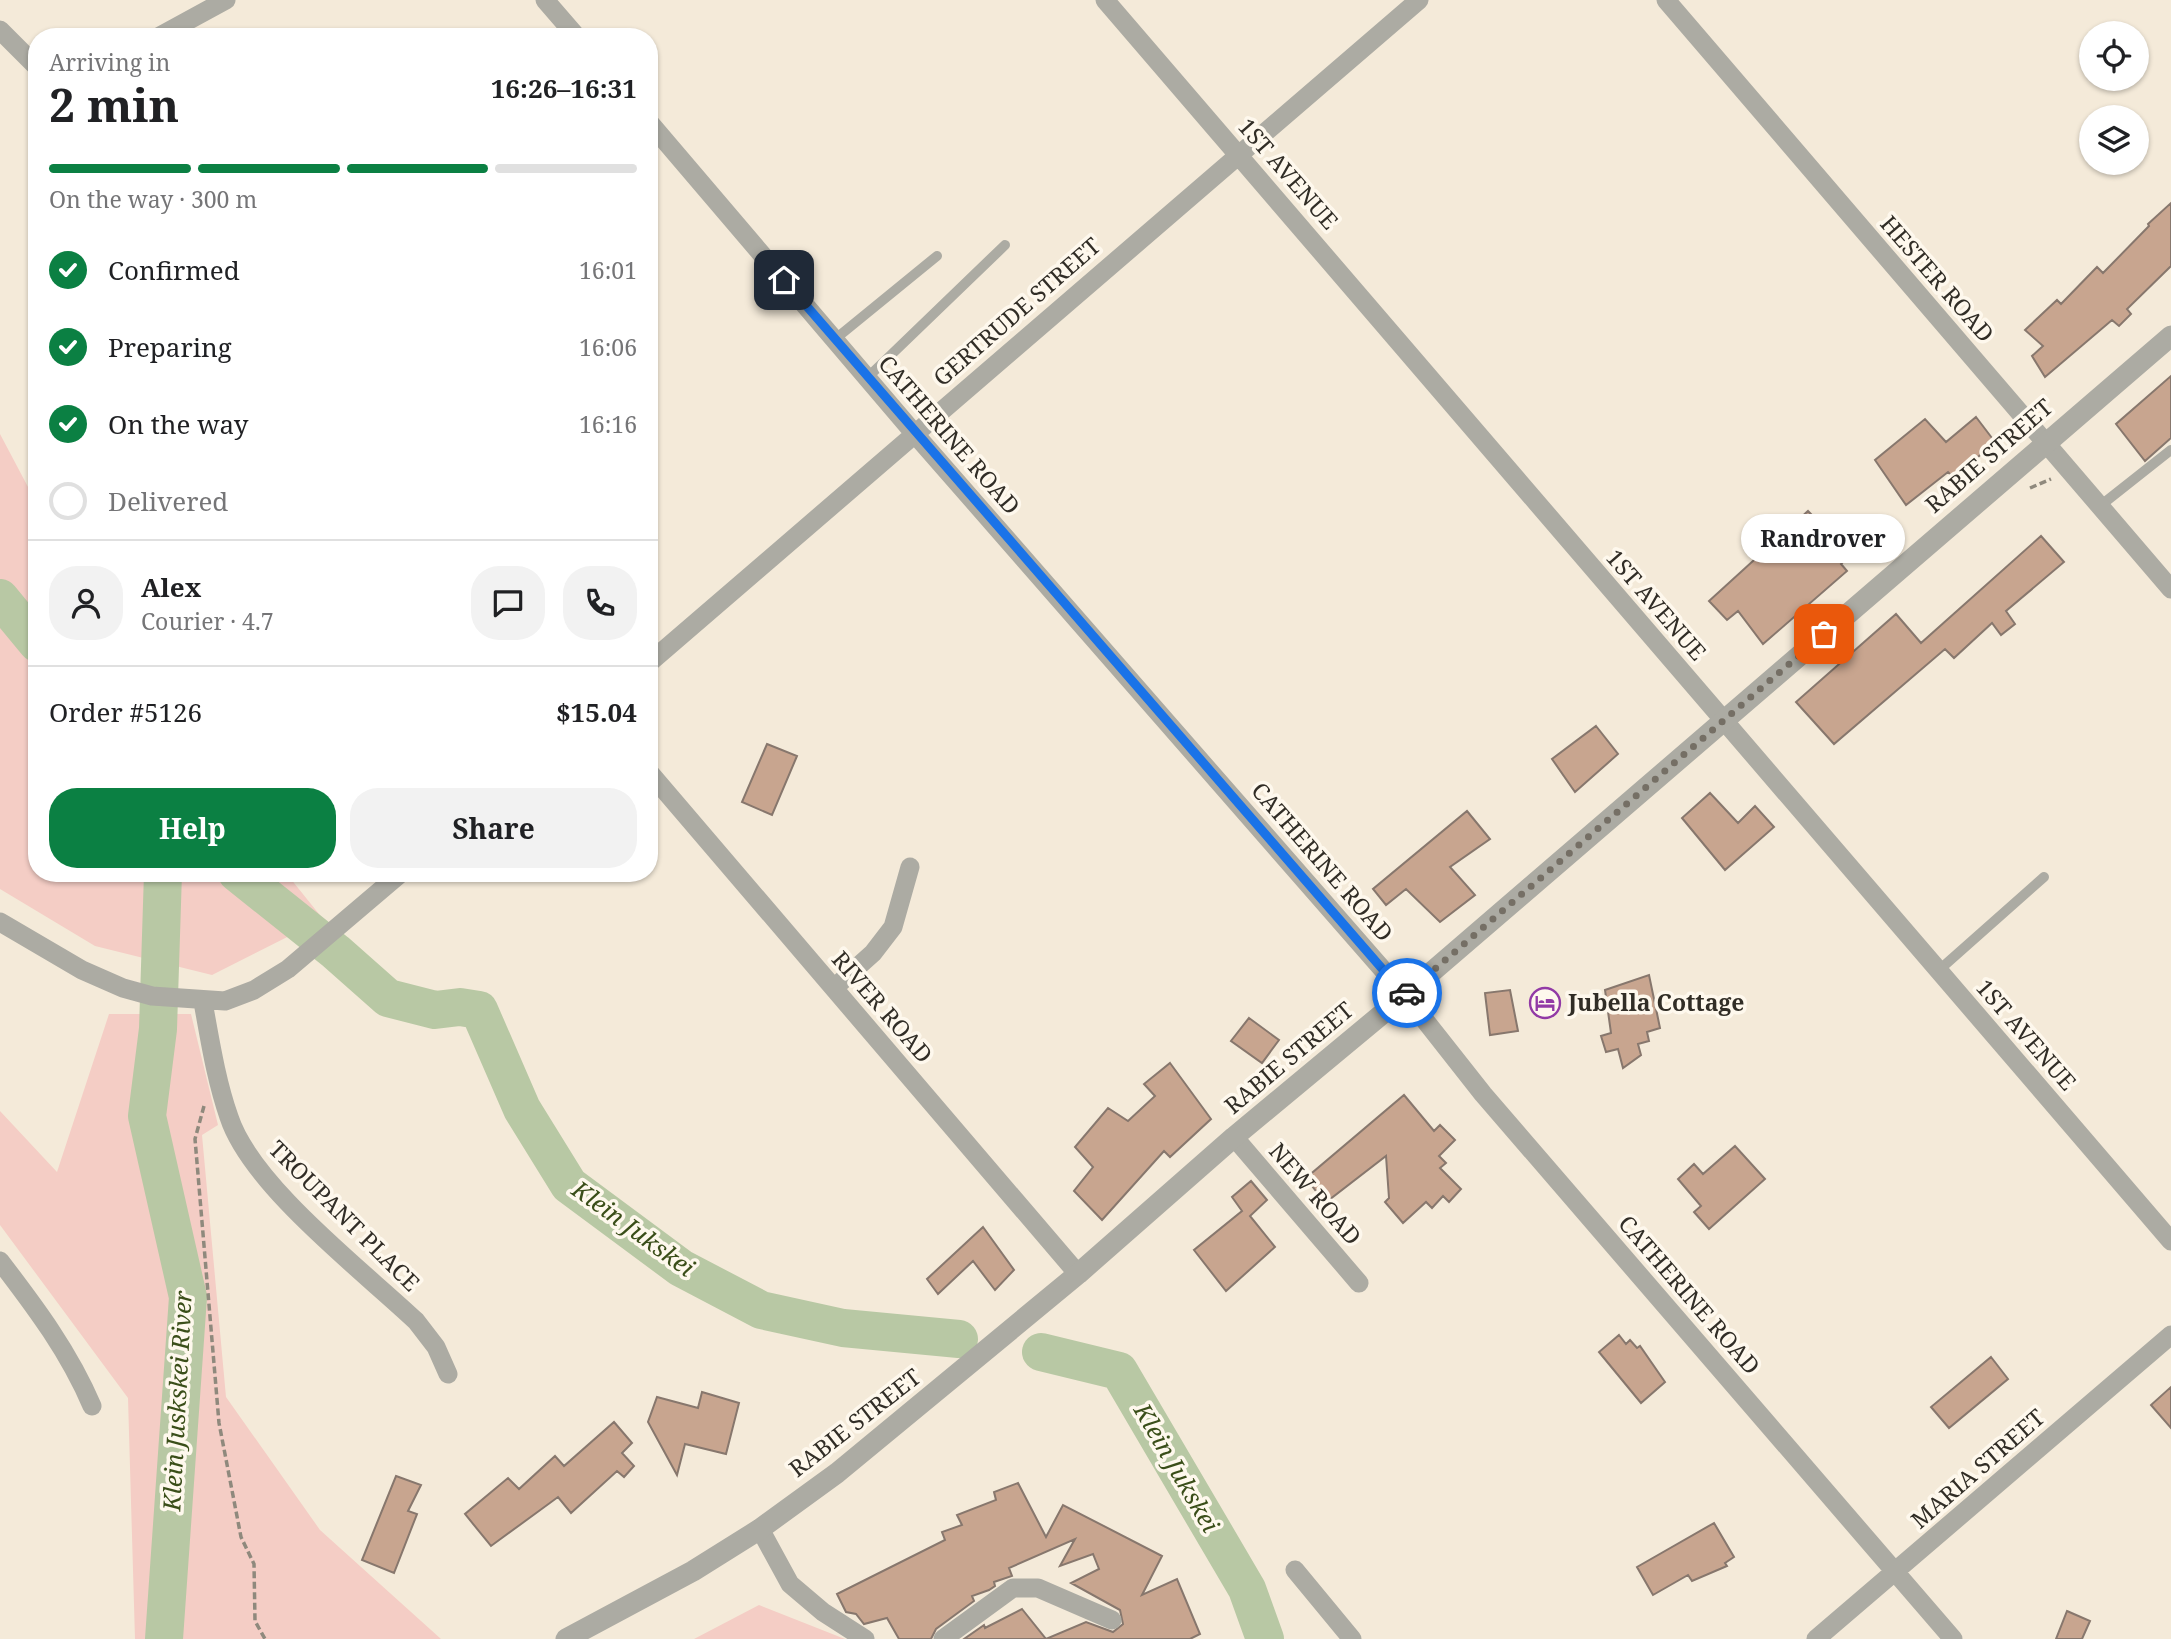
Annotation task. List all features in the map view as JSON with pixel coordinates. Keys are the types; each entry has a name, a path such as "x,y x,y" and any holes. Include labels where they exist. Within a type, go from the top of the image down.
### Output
{"street":[{"path":"175,28 226,0"},
{"path":"545,0 569,28"},
{"name":"1ST AVENUE","path":"1105,0 2171,1241"},
{"name":"GERTRUDE STREET","path":"658,655 1419,0"},
{"name":"HESTER ROAD","path":"1666,0 2171,589"},
{"path":"4,41 28,60"},
{"name":"CATHERINE ROAD","path":"658,133 914,433 1405,995 1483,1094 1952,1639"},
{"name":"RABIE STREET","path":"566,1639 693,1571 760,1529 837,1473 1078,1274 1234,1137 1405,995 2171,335"},
{"name":"RIVER ROAD","path":"658,783 1078,1274"},
{"path":"834,988 873,953 893,927 910,867"},
{"path":"0,922 82,970 152,996 202,1002 225,1001 245,994 295,963 390,882"},
{"name":"TROUPANT PLACE","path":"202,1002 229,1117 248,1156 273,1186 416,1321 436,1347 448,1374"},
{"name":"NEW ROAD","path":"1234,1137 1359,1283"},
{"path":"0,1261 61,1343 92,1406"},
{"name":"MARIA STREET","path":"1816,1639 2171,1335"},
{"path":"760,1529 790,1584 823,1612 865,1639"},
{"path":"1295,1570 1352,1639"},
{"path":"943,1639 1013,1588 1038,1588 1112,1620"}],"lane":[{"path":"867,377 1005,245"},
{"path":"834,340 937,256"},
{"path":"2099,506 2171,450"},
{"path":"1938,971 2044,877"}],"path":[{"path":"2029,488 2053,478"},
{"path":"205,1100 195,1139 219,1423 241,1537 254,1564 255,1621 265,1639"}],"shaded area":[{"path":"0,434 28,487 28,882 293,882 323,919 212,975 95,946 0,889"},
{"path":"109,1014 191,1014 218,1125 202,1135 226,1397 320,1530 441,1639 135,1639 128,1398 0,1225 0,1111 57,1172"},
{"path":"759,1605 845,1639 694,1639"}],"building":[{"path":"2171,203 2171,266 2127,309 2131,314 2119,326 2112,320 2045,377 2032,356 2043,346 2025,330 2057,300 2061,304 2097,267 2103,273"},
{"path":"2171,376 2171,438 2145,461 2116,424"},
{"path":"1976,417 1995,442 1954,478 1948,472 1906,505 1875,460 1925,419 1946,442"},
{"path":"1808,511 1850,555 1841,564 1847,571 1763,644 1738,611 1727,620 1709,601"},
{"path":"2041,536 2064,562 2006,611 2015,624 2001,635 1992,623 1954,658 1945,649 1834,744 1796,702 1896,614 1921,643"},
{"path":"1596,726 1618,754 1575,792 1552,759"},
{"path":"767,744 797,756 772,815 742,802"},
{"path":"1710,793 1738,823 1755,806 1774,827 1725,870 1682,818"},
{"path":"1467,811 1490,839 1450,867 1475,895 1440,922 1406,889 1386,905 1373,889"},
{"path":"1649,975 1660,1028 1647,1032 1649,1041 1638,1044 1641,1055 1623,1068 1618,1049 1606,1052 1601,1036 1611,1033 1605,990"},
{"path":"1510,990 1518,1031 1490,1035 1485,993"},
{"path":"1249,1018 1279,1040 1262,1063 1231,1041"},
{"path":"1170,1063 1211,1119 1170,1157 1164,1151 1102,1220 1074,1191 1093,1167 1075,1147 1108,1108 1128,1121 1155,1096 1144,1084"},
{"path":"1404,1095 1434,1131 1440,1125 1455,1140 1439,1156 1446,1163 1440,1168 1461,1189 1449,1202 1443,1196 1432,1208 1426,1202 1403,1223 1385,1202 1389,1198 1386,1156 1325,1203 1306,1178"},
{"path":"1735,1146 1765,1179 1709,1229 1694,1212 1701,1206 1678,1179 1694,1164 1703,1174"},
{"path":"1251,1181 1267,1200 1250,1216 1275,1247 1226,1291 1194,1250 1242,1211 1232,1197"},
{"path":"983,1227 1014,1270 995,1290 973,1261 938,1294 927,1279"},
{"path":"1619,1335 1626,1344 1630,1340 1637,1348 1640,1346 1665,1382 1641,1403 1599,1352"},
{"path":"1991,1357 2008,1379 1949,1428 1931,1407"},
{"path":"2171,1387 2171,1428 2151,1405"},
{"path":"702,1392 739,1403 726,1454 685,1444 677,1475 648,1422 657,1397 698,1408"},
{"path":"614,1422 632,1443 622,1453 634,1466 624,1477 617,1471 571,1513 558,1497 491,1546 465,1514 508,1478 519,1489 555,1456 564,1466"},
{"path":"396,1476 421,1485 408,1511 417,1514 394,1573 362,1560"},
{"path":"1018,1483 1046,1537 1063,1505 1162,1556 1142,1595 1177,1579 1200,1634 1190,1639 1046,1639 1086,1622 1113,1632 1123,1624 1120,1610 1071,1583 1099,1569 1093,1554 1060,1566 1075,1539 1009,1568 1012,1576 994,1582 995,1586 989,1590 972,1596 974,1601 936,1629 931,1639 899,1639 887,1618 864,1624 856,1614 846,1612 837,1594 945,1540 942,1532 962,1525 957,1515 996,1500 994,1492"},
{"path":"1714,1523 1734,1557 1725,1563 1727,1566 1692,1581 1688,1575 1653,1595 1637,1567"},
{"path":"1022,1609 1046,1639 964,1639 984,1625 985,1628"},
{"path":"2067,1611 2090,1621 2082,1639 2056,1639"}],"waterway":[{"name":"Klein Jukskei","path":"0,598 28,632"},
{"name":"Klein Juskskei River","path":"163,882 158,1029 147,1116 188,1297 164,1639"},
{"name":"Klein Jukskei","path":"248,882 336,952 388,998 435,1010 460,1007 479,1010 522,1109 569,1185 681,1268 761,1310 843,1328 959,1339"},
{"name":"Klein Jukskei","path":"1041,1352 1119,1371 1247,1589 1265,1639"}],"way so far":[{"path":"1407,993 1824,634"}],"place":[{"name":"Randrover","path":"1824,634"},
{"name":"Jubella Cottage","path":"1545,1003"}],"route":[{"path":"784,280 932,454 1405,995 1407,993"}]}
